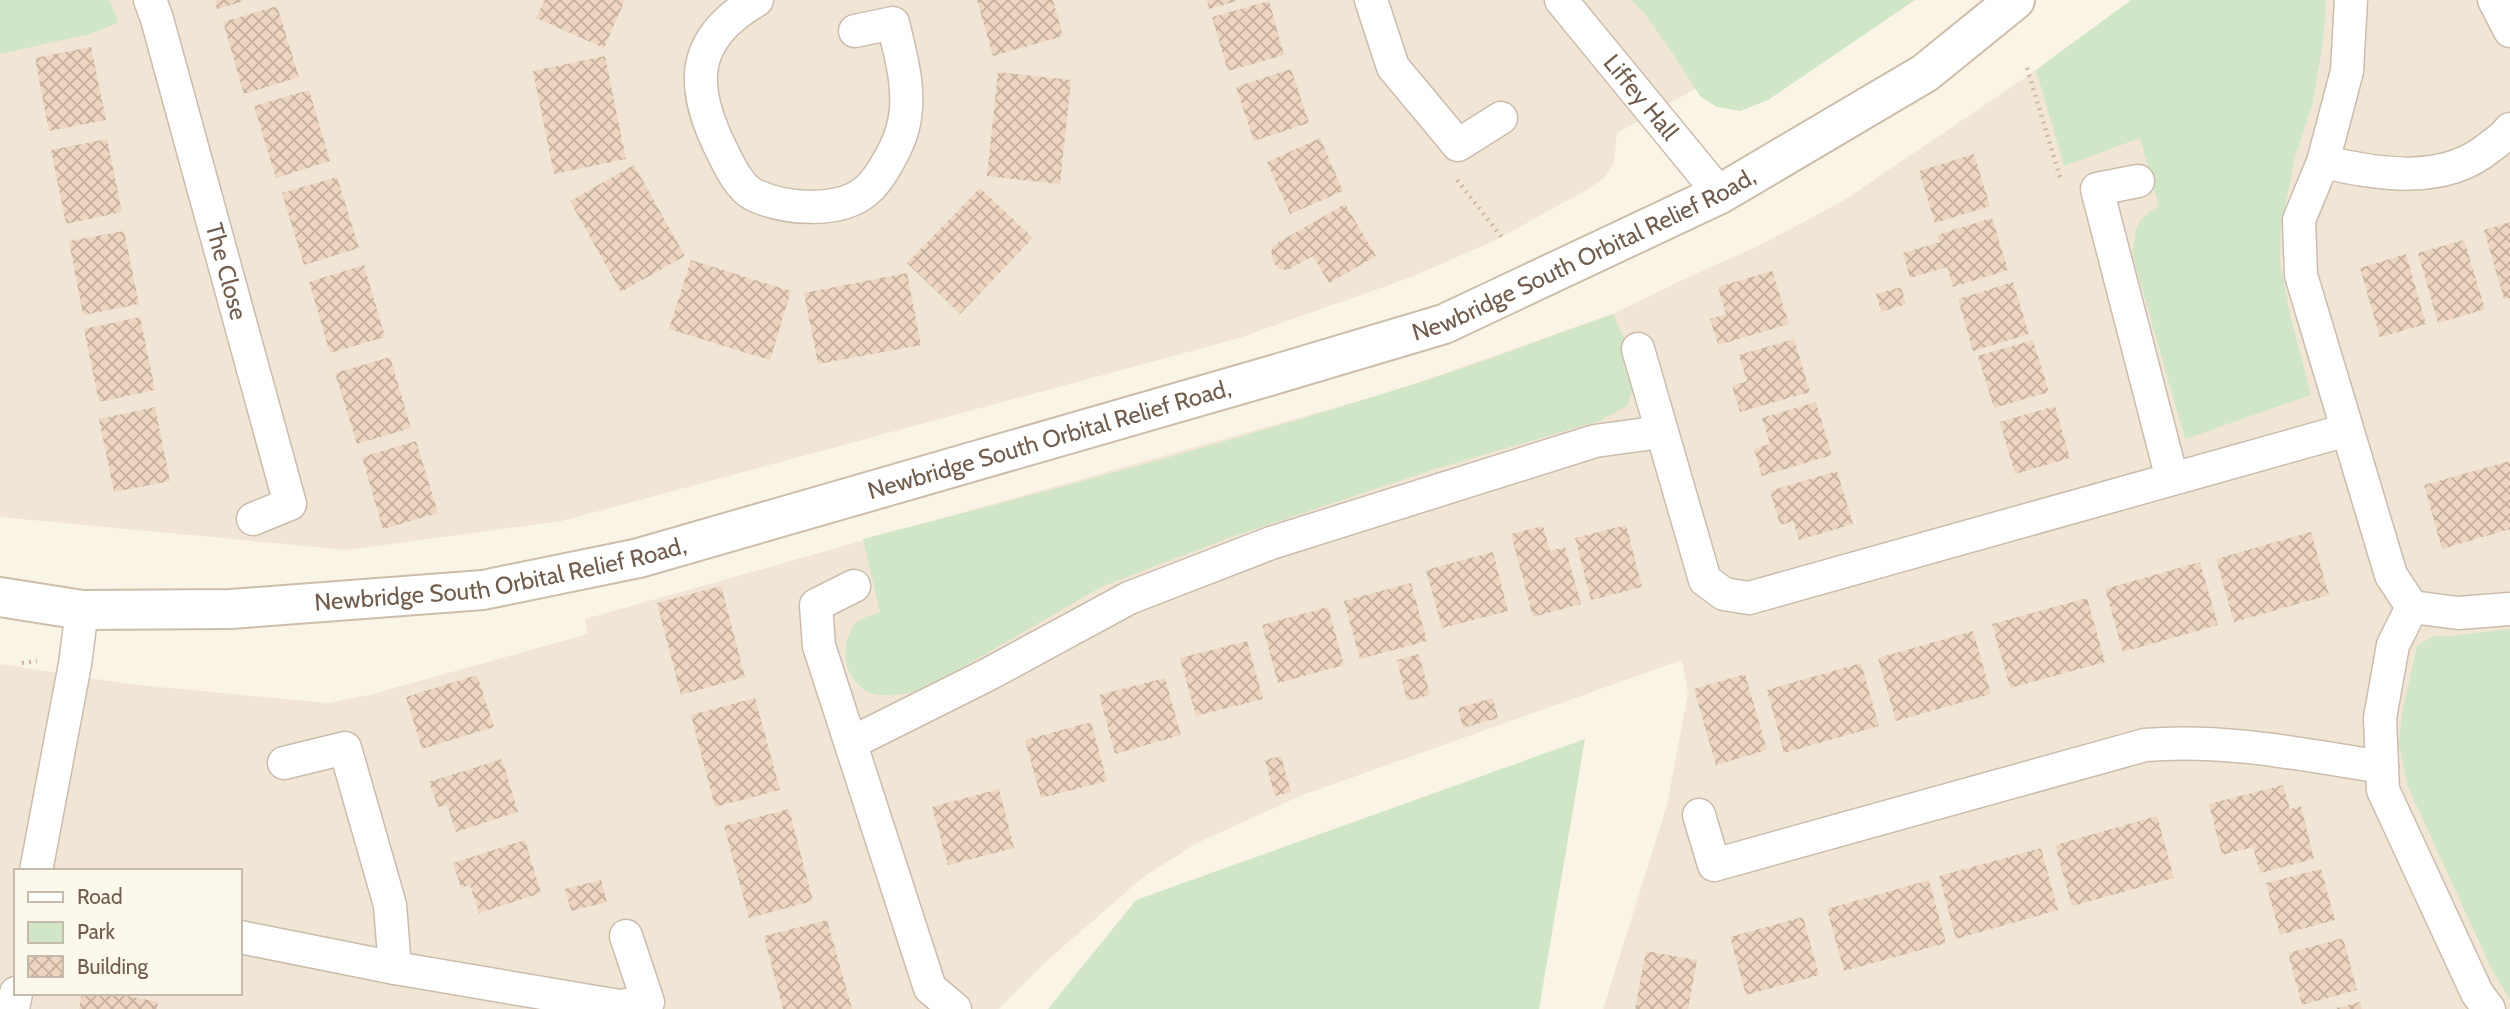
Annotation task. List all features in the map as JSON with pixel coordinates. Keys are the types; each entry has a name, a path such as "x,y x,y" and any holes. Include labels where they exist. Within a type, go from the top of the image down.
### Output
{"street":[{"name":"The Close","path":"150,0 290,504 253,519"},
{"path":"757,0 742,9 715,36 702,59 700,87 709,126 732,172 752,194 796,207 831,207 866,192 886,166 903,127 906,80 893,23 855,31"},
{"path":"1371,0 1393,67 1458,145 1501,118"},
{"name":"Liffey Hall","path":"1561,0 1720,194"},
{"name":"Newbridge South Orbital Relief Road,","path":"0,597 82,610 230,608 483,590 639,558 1002,455 1444,324 1720,194 1925,73 2015,0"},
{"path":"2351,0 2347,71 2323,162 2299,220 2301,275 2391,575 2412,607 2458,613 2510,609"},
{"path":"2494,0 2510,31"},
{"path":"2323,162 2377,173 2424,174 2475,160 2510,129"},
{"path":"2138,181 2097,190 2172,479"},
{"path":"1638,349 1705,580 1724,594 1749,597 2347,430"},
{"path":"850,743 987,675 1129,598 1270,543 1595,441 1661,432"},
{"path":"854,586 816,605 819,646 930,988 955,1009"},
{"path":"2412,607 2393,645 2380,718 2383,790 2477,993 2489,1009"},
{"path":"36,869 75,664 82,610"},
{"path":"1699,815 1714,865 2146,745 2186,741 2288,752 2382,767"},
{"path":"284,763 345,748 390,905 395,968"},
{"path":"242,937 395,968 620,1006 648,1002 626,936"}],"path":[{"path":"2027,68 2060,177"},
{"path":"1454,176 1504,240"},
{"path":"22,663 45,660"}],"shaded area":[{"path":"0,0 1908,0 1698,87 1617,133 1614,162 1605,177 1494,241 1409,278 1236,339 562,521 347,550 0,517"},
{"path":"2133,0 2510,0 2510,1009 1603,1009 1667,805 1688,693 1682,660 1300,796 1195,844 1142,878 1049,959 999,1009 0,1009 0,664 128,684 328,703 369,695 588,634 585,619 1401,389 1615,313 1762,244 1843,201 2023,79"}],"green space":[{"path":"0,0 110,0 118,23 90,34 0,54"},
{"path":"1631,0 1915,0 1768,100 1740,111 1717,107 1700,96 1645,14"},
{"path":"2131,0 2325,0 2326,6 2312,105 2295,157 2281,228 2280,262 2311,395 2185,439 2133,257 2137,226 2159,206 2140,138 2064,166 2036,70"},
{"path":"1613,314 1627,345 1634,382 1628,405 1602,420 1435,469 1226,539 1103,586 928,687 895,695 875,694 856,683 850,674 845,653 850,632 858,621 880,612 863,539 1132,468 1332,410 1452,372"},
{"path":"2510,629 2510,1000 2492,970 2408,787 2399,745 2402,712 2417,646 2433,636"},
{"path":"1585,739 1539,1009 1048,1009 1136,900"}],"building":[{"path":"215,0 244,0 244,1 217,9"},
{"path":"545,0 625,0 604,48 536,18"},
{"path":"977,0 1053,0 1063,36 993,56"},
{"path":"1207,0 1237,0 1237,1 1209,9"},
{"path":"1269,1 1284,55 1228,71 1212,17"},
{"path":"277,6 299,77 244,94 223,22"},
{"path":"91,47 106,120 49,131 35,58"},
{"path":"605,56 626,159 554,174 533,71"},
{"path":"1291,69 1309,123 1254,141 1236,87"},
{"path":"998,72 1071,80 1060,184 987,176"},
{"path":"309,90 330,161 276,178 254,106"},
{"path":"1320,138 1343,191 1290,214 1267,162"},
{"path":"107,139 122,212 66,224 51,150"},
{"path":"1974,154 1990,206 1935,223 1919,171"},
{"path":"634,165 685,256 621,292 570,201"},
{"path":"337,177 359,248 304,265 282,193"},
{"path":"980,188 1033,238 960,314 907,263"},
{"path":"1345,204 1376,256 1329,283 1313,256 1288,270 1280,269 1274,264 1271,251 1274,245"},
{"path":"1992,218 2008,270 1953,287 1947,267 1910,278 1903,253 1940,242 1937,235"},
{"path":"2510,222 2510,298 2504,299 2484,230"},
{"path":"124,231 139,304 83,315 69,241"},
{"path":"2464,240 2485,309 2438,323 2418,253"},
{"path":"2406,254 2426,324 2380,337 2360,268"},
{"path":"691,260 791,291 770,360 669,329"},
{"path":"364,265 385,337 330,353 309,282"},
{"path":"1772,271 1789,324 1718,345 1710,319 1726,314 1718,287"},
{"path":"907,273 921,345 818,364 804,293"},
{"path":"2013,282 2029,334 1973,351 1958,299"},
{"path":"1901,287 1906,304 1881,312 1876,294"},
{"path":"140,317 155,390 99,402 84,329"},
{"path":"1794,339 1810,392 1740,412 1732,386 1747,381 1739,355"},
{"path":"2033,340 2049,392 1994,408 1978,356"},
{"path":"390,357 411,428 357,444 335,373"},
{"path":"1816,402 1832,455 1762,476 1754,449 1770,444 1762,418"},
{"path":"2055,406 2070,458 2015,474 2000,422"},
{"path":"155,407 170,481 114,492 99,419"},
{"path":"416,441 438,513 383,529 362,457"},
{"path":"2510,461 2510,529 2442,549 2424,485"},
{"path":"1837,471 1853,524 1799,540 1793,521 1780,525 1770,491"},
{"path":"1626,525 1642,587 1591,600 1575,538"},
{"path":"1543,526 1550,551 1565,547 1581,604 1533,617 1511,534"},
{"path":"2311,532 2329,595 2234,622 2216,559"},
{"path":"1493,552 1508,611 1442,628 1426,570"},
{"path":"2200,562 2218,625 2123,652 2105,589"},
{"path":"1411,583 1427,641 1360,659 1344,601"},
{"path":"721,586 745,677 681,695 657,603"},
{"path":"2087,598 2105,662 2010,688 1992,624"},
{"path":"1328,607 1344,665 1278,683 1262,625"},
{"path":"1973,631 1991,694 1896,721 1878,658"},
{"path":"1247,641 1263,699 1196,716 1180,658"},
{"path":"1419,654 1430,695 1407,701 1397,660"},
{"path":"1861,663 1879,726 1784,753 1767,690"},
{"path":"1745,674 1767,750 1716,765 1694,689"},
{"path":"477,675 494,727 422,749 406,697"},
{"path":"1165,678 1181,735 1115,754 1099,695"},
{"path":"755,698 780,790 715,807 691,715"},
{"path":"1493,698 1498,718 1463,728 1458,708"},
{"path":"1091,722 1107,781 1041,798 1025,740"},
{"path":"1281,756 1291,792 1275,796 1265,760"},
{"path":"502,759 518,812 456,832 447,805 438,807 429,782"},
{"path":"2283,785 2290,809 2301,806 2314,859 2260,873 2253,847 2222,855 2209,804"},
{"path":"999,789 1014,848 948,865 932,807"},
{"path":"789,809 813,901 749,918 724,826"},
{"path":"2157,816 2174,878 2072,906 2055,845"},
{"path":"525,840 541,893 479,913 470,885 461,888 453,863"},
{"path":"2041,848 2058,910 1956,939 1939,876"},
{"path":"2321,869 2335,920 2280,935 2266,883"},
{"path":"601,880 607,902 571,911 565,889"},
{"path":"1929,880 1946,943 1844,971 1827,909"},
{"path":"1803,917 1819,975 1746,995 1730,937"},
{"path":"827,920 852,1009 783,1009 764,936"},
{"path":"2343,938 2357,990 2302,1005 2288,953"},
{"path":"1646,951 1697,960 1688,1009 1635,1009"},
{"path":"82,995 123,995 158,1002 157,1009 79,1009"},
{"path":"2360,1002 2362,1009 2337,1009 2337,1008"}]}
